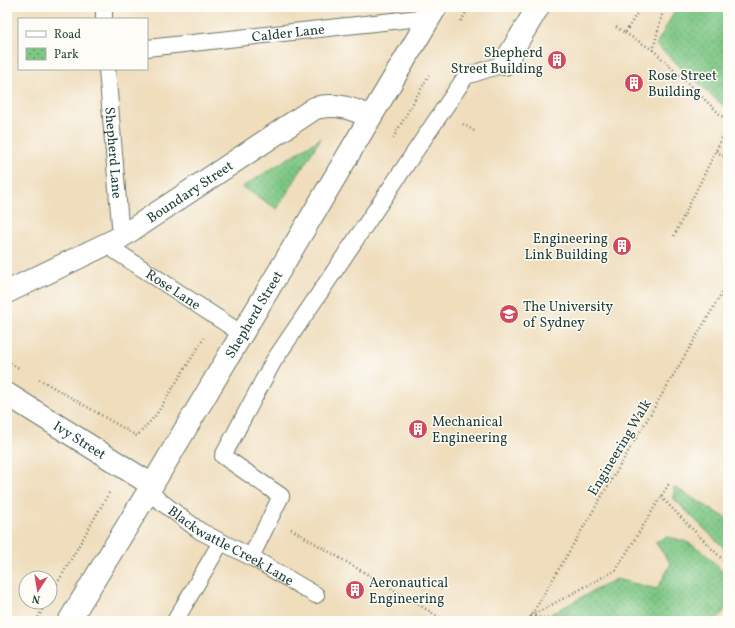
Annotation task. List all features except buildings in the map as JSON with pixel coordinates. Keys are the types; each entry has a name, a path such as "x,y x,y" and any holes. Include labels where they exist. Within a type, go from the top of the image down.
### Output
{"street":[{"path":"504,64 538,7"},
{"name":"Shepherd Street","path":"69,621 150,489 433,12"},
{"name":"Boundary Street","path":"7,292 113,240 315,108 327,105 338,106 354,109 370,117"},
{"name":"Ivy Street","path":"8,398 150,489"}],"lane":[{"path":"104,7 104,18"},
{"name":"Calder Lane","path":"148,48 433,12"},
{"path":"251,557 281,496 223,456 273,362 466,76 504,64"},
{"name":"Shepherd Lane","path":"107,70 113,240"},
{"name":"Rose Lane","path":"113,240 242,334"},
{"name":"Blackwattle Creek Lane","path":"150,489 200,531 251,557 316,595"},
{"path":"175,621 221,542"}],"path":[{"path":"625,32 641,7"},
{"path":"653,50 664,7"},
{"path":"616,27 653,50 728,122"},
{"path":"674,236 728,126"},
{"path":"716,151 728,159"},
{"name":"Engineering Walk","path":"528,621 728,283"},
{"path":"530,616 616,570 670,482"},
{"path":"58,583 112,488"},
{"path":"661,497 728,565"},
{"path":"267,525 284,524 446,621"},
{"path":"36,621 42,610"},
{"path":"530,616 560,621"}],"green space":[{"path":"677,7 728,7 728,110 656,45"},
{"path":"321,138 277,209 242,187"},
{"path":"674,487 728,519 728,552 674,499"},
{"path":"666,537 685,541 693,545 713,561 726,576 729,588 728,600 723,612 715,621 609,621 551,614 616,579 657,589 671,564 655,542"}],"place":[{"name":"Shepherd Street Building","path":"557,60"},
{"name":"Rose Street Building","path":"634,83"},
{"name":"Engineering Link Building","path":"622,246"},
{"name":"The University of Sydney","path":"509,314"},
{"name":"Mechanical Engineering","path":"418,429"},
{"name":"Aeronautical Engineering","path":"355,590"}]}
